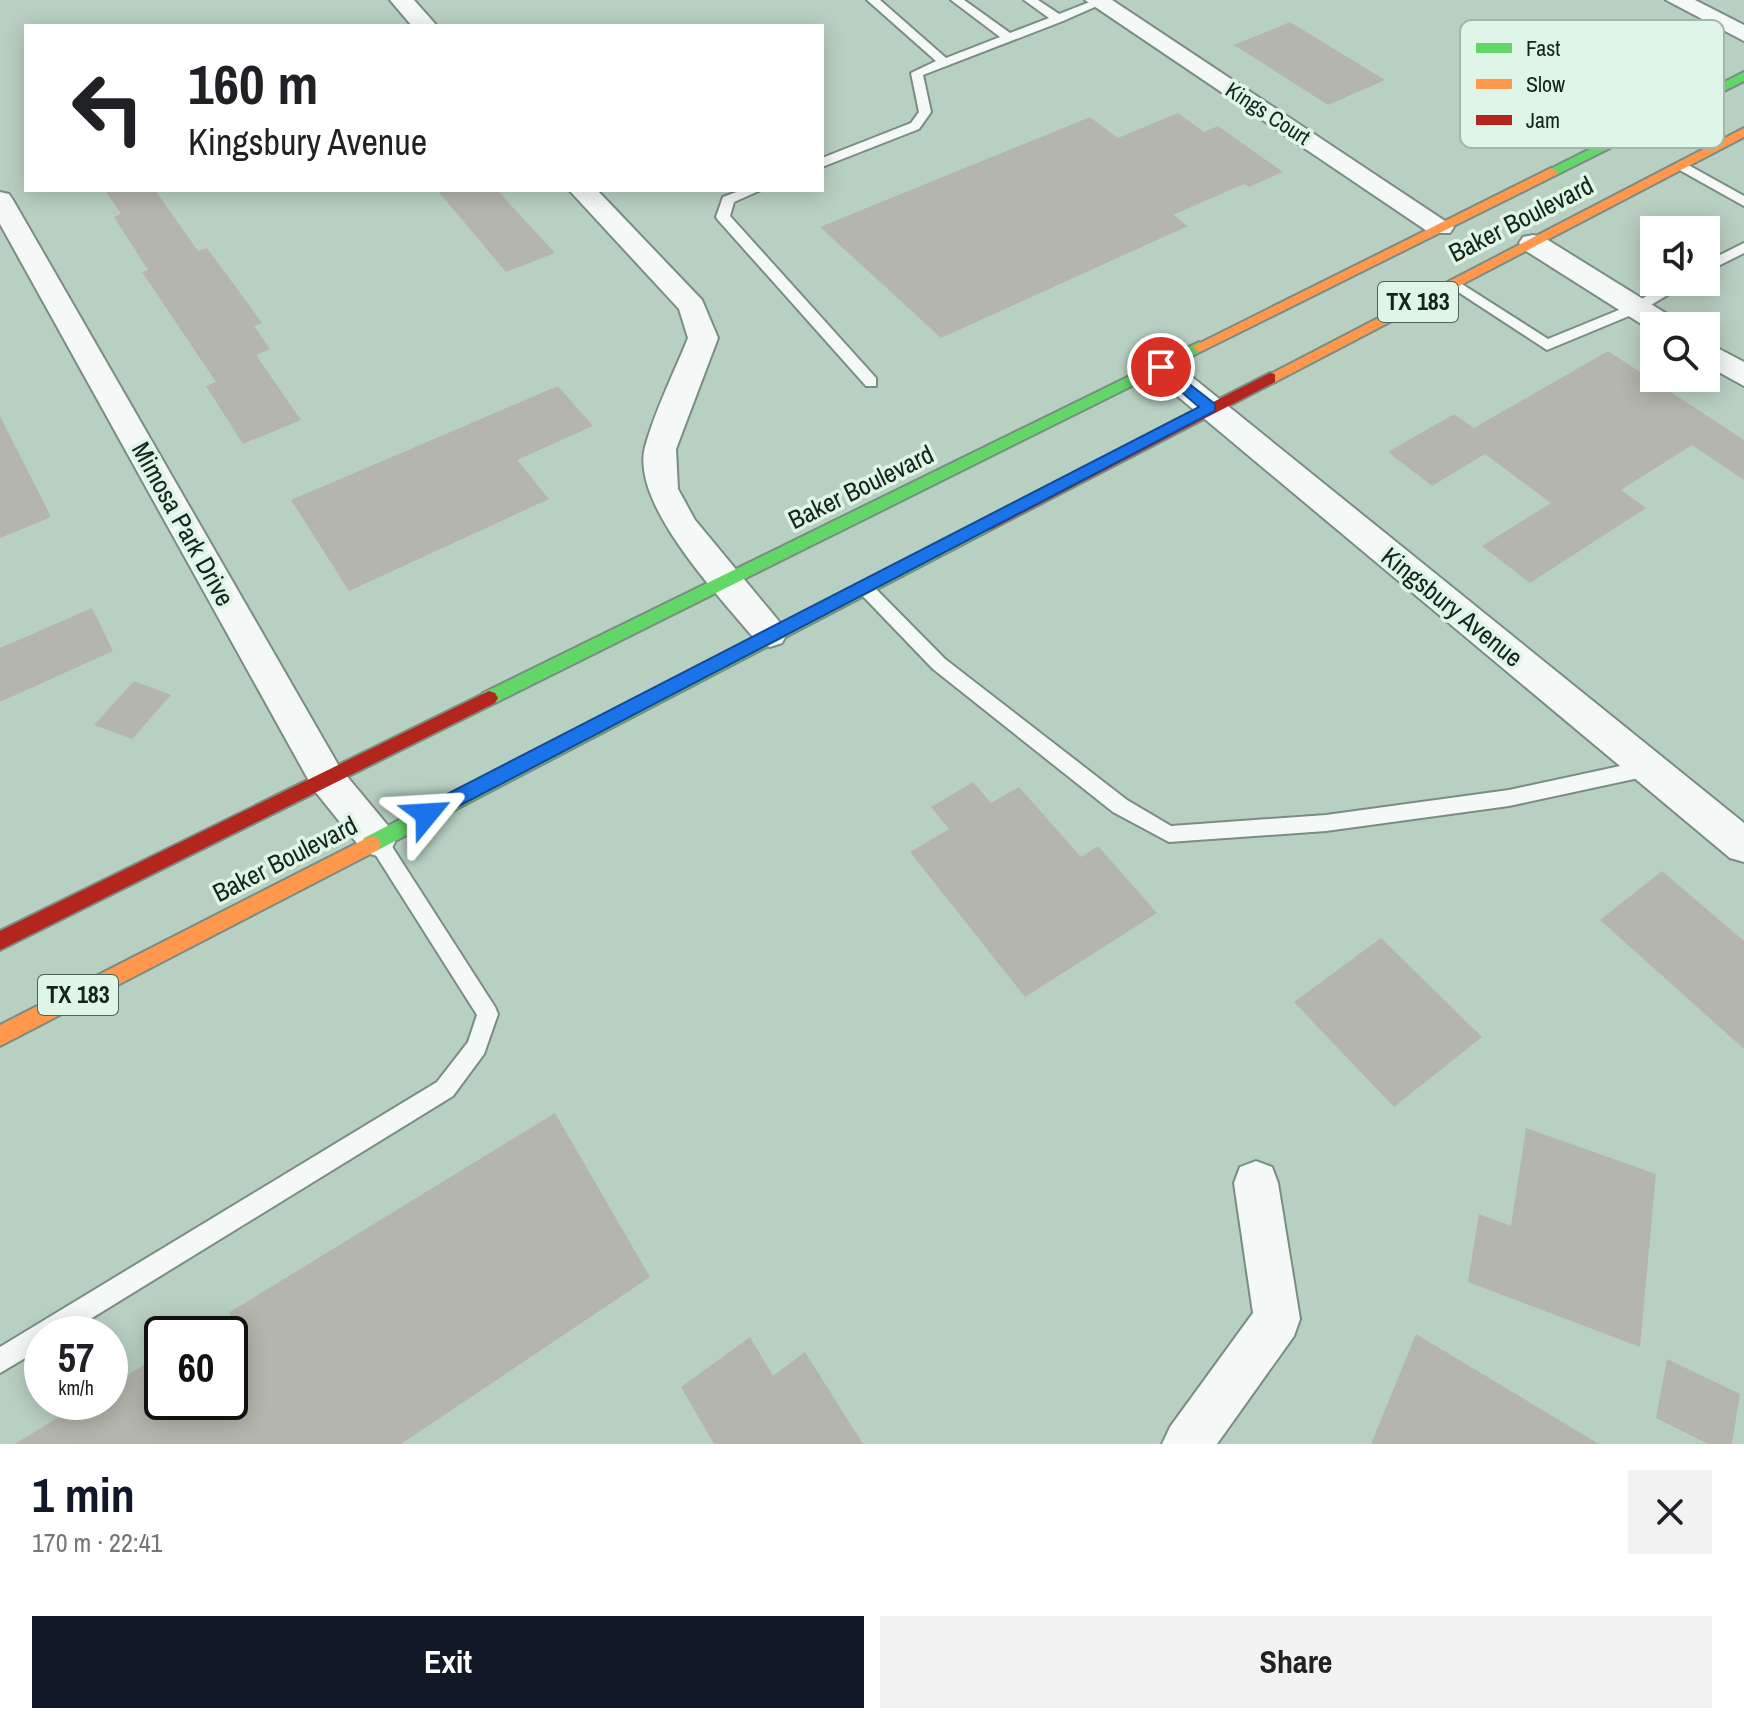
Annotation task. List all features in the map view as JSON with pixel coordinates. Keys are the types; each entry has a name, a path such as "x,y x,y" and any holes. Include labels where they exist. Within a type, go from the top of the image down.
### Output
{"main road":[{"name":"Baker Boulevard","path":"1724,86 1744,76"},
{"name":"Baker Boulevard","path":"1724,142 1744,132"},
{"name":"Baker Boulevard","path":"0,941 1599,148"},
{"name":"Baker Boulevard","path":"0,1036 770,634 1713,148"}],"street":[{"path":"401,0 423,24"},
{"path":"1677,0 1716,20"},
{"name":"Kings Court","path":"1098,1 1440,227"},
{"path":"1724,24 1744,34"},
{"path":"584,192 692,306 703,338 660,449 662,489 684,528 770,634"},
{"name":"Mimosa Park Drive","path":"0,200 327,779 377,840"},
{"path":"1533,243 1642,312"},
{"path":"1720,361 1744,376"},
{"name":"Kingsbury Avenue","path":"1161,367 1744,846"},
{"path":"1187,1444 1277,1319 1256,1183"}],"lane":[{"path":"873,0 945,63"},
{"path":"957,0 1010,38"},
{"path":"1030,0 1059,19"},
{"path":"824,162 915,126 925,112 917,73 1098,1"},
{"path":"1681,165 1742,198"},
{"path":"749,192 728,200 723,217 871,382"},
{"path":"1720,260 1744,247"},
{"path":"1454,283 1547,345 1657,296"},
{"path":"864,587 939,664 1120,806 1169,834 1341,821 1509,798 1648,768"},
{"path":"74,1316 445,1089 477,1047 488,1014 377,840"},
{"path":"0,1361 24,1346"}],"building":[{"path":"1290,22 1385,80 1328,105 1234,45"},
{"path":"1178,113 1204,132 1218,126 1283,172 1249,187 1244,184 1173,215 1188,226 941,338 820,227 1090,117 1118,138"},
{"path":"106,192 156,192 198,251 207,248 262,323 254,326 270,349 256,355 301,420 243,444 206,386 216,382 142,272 148,270 114,217 121,214"},
{"path":"439,192 499,192 555,253 506,272"},
{"path":"1608,351 1640,372 1640,392 1671,392 1744,440 1744,480 1692,445 1621,490 1646,508 1530,583 1482,546 1551,503 1485,454 1432,486 1388,452 1454,414 1474,428"},
{"path":"558,386 593,426 517,460 549,499 349,591 291,500"},
{"path":"0,416 51,517 0,538"},
{"path":"92,608 113,651 0,702 0,648"},
{"path":"134,681 171,695 132,739 94,725"},
{"path":"973,782 991,803 1019,787 1081,857 1098,846 1157,913 1025,997 910,852 949,829 931,807"},
{"path":"1662,871 1744,941 1744,1049 1600,920"},
{"path":"1381,938 1482,1037 1394,1107 1294,1002"},
{"path":"555,1113 650,1277 401,1444 15,1444 54,1420 128,1420 128,1375 144,1365 144,1420 248,1420 248,1316 230,1316 230,1312"},
{"path":"1526,1128 1656,1174 1640,1347 1468,1282 1479,1214 1511,1226"},
{"path":"1416,1334 1599,1444 1371,1444"},
{"path":"750,1337 773,1376 805,1352 863,1444 714,1444 681,1387"},
{"path":"1667,1359 1740,1394 1732,1444 1708,1444 1656,1418"}],"traffic: fast":[{"path":"1724,86 1744,76"},
{"path":"1551,172 1599,148"},
{"path":"489,698 1199,347"},
{"path":"371,844 986,525"}],"traffic: slow":[{"path":"1724,142 1744,132"},
{"path":"1270,378 1713,148"},
{"path":"1199,347 1551,172"},
{"path":"0,1036 371,844"}],"traffic: jam":[{"path":"986,525 1270,378"},
{"path":"0,941 489,698"}],"route":[{"path":"427,814 1210,408 1161,367"}]}
